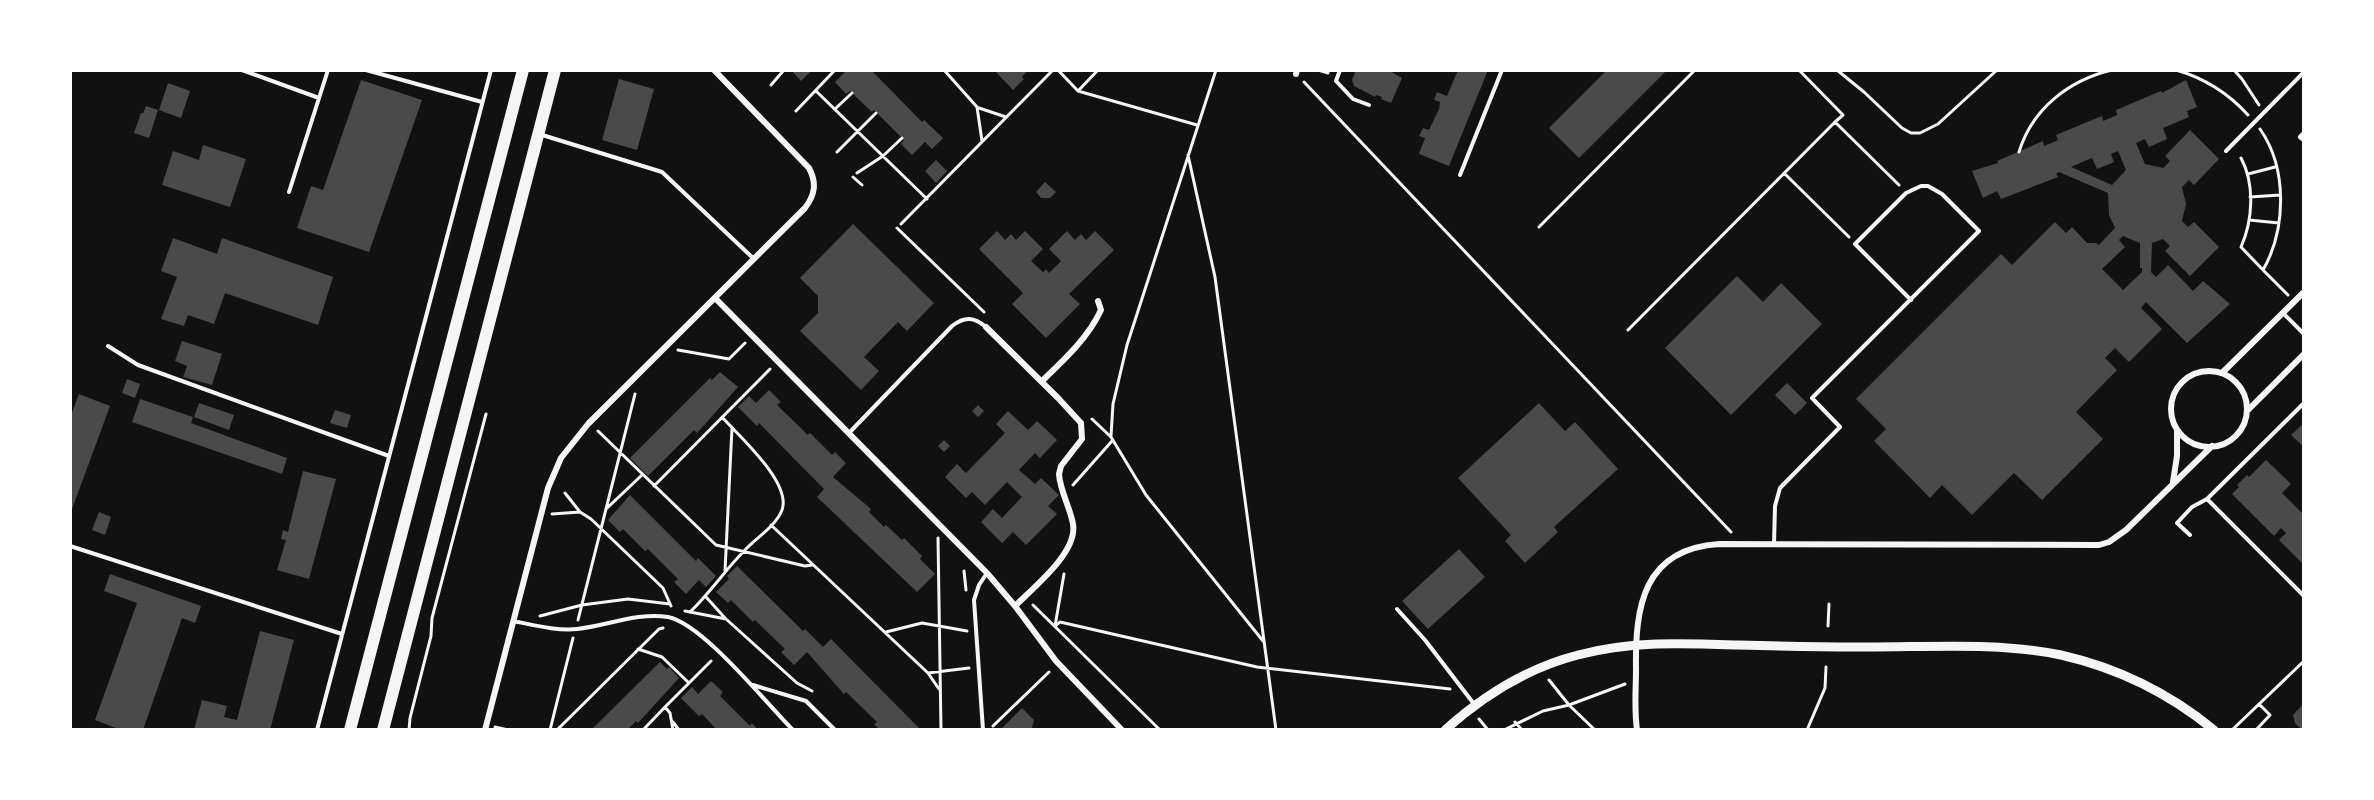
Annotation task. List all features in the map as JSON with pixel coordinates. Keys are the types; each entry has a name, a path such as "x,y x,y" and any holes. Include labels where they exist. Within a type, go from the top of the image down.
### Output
{"main road":[{"path":"350,729 523,70"},
{"path":"382,729 555,70"}],"street":[{"path":"485,729 543,504 561,458 588,424 810,201 815,183 804,161 714,70"},
{"path":"2304,134 2301,137 2304,139"},
{"path":"2222,373 2304,292"},
{"path":"715,298 987,573 1076,683 1122,729"},
{"path":"1042,381 1070,353 1095,322 1101,310 1098,301"},
{"path":"987,327 1081,423 1082,430 1082,439 1061,466 1059,474 1074,531 1072,541 1061,558 1015,606"},
{"path":"1637,729 1635,644 1639,610 1648,584 1656,573 1678,555 1705,545 2099,545 2109,542 2126,530 2212,447 2232,439 2240,431 2247,411 2304,354"},
{"path":"2173,483 2177,456 2177,429 2171,409 2176,389 2192,375 2202,372 2222,373 2238,384 2243,392 2247,411"},
{"path":"2177,429 2192,443 2212,447"},
{"path":"1445,729 1475,705 1514,679 1557,661 1599,650 1635,644 1986,647 2046,652 2094,664 2135,679 2175,701 2214,729"}],"lane":[{"path":"242,70 319,98"},
{"path":"289,192 328,70"},
{"path":"366,70 482,102"},
{"path":"317,729 491,70"},
{"path":"1340,70 1336,81 1353,99 1369,105"},
{"path":"1460,175 1502,70"},
{"path":"2226,151 2304,72"},
{"path":"539,133 662,172 754,259"},
{"path":"1774,544 1775,506 1780,488 1840,427 1812,398 1911,300 1979,231 1936,189 1921,186 1906,193 1855,244 1911,300"},
{"path":"2283,313 2304,334"},
{"path":"849,433 952,326 960,320 970,318 978,320 987,327"},
{"path":"108,346 138,365 389,456"},
{"path":"2190,535 2177,523 2192,507 2207,499 2304,403"},
{"path":"2207,499 2304,596"},
{"path":"70,546 342,634"},
{"path":"983,729 974,600 979,585 987,573"},
{"path":"1397,609 1425,640 1475,705"},
{"path":"513,621 548,628 576,629 656,616 678,620 698,633 752,685 793,729"},
{"path":"752,685 806,701 835,729"}],"path":[{"path":"771,85 784,70"},
{"path":"796,111 835,70"},
{"path":"944,70 977,107 984,112 1007,117"},
{"path":"901,224 1055,70 1078,91 1198,125"},
{"path":"1078,91 1098,70"},
{"path":"1216,70 1127,345 1113,404 1111,437 1146,495 1264,642"},
{"path":"1539,227 1695,70"},
{"path":"1628,330 1843,114 1799,70"},
{"path":"1837,70 1902,128 1911,133 1920,133 1938,124 1997,70"},
{"path":"2019,152 2031,125 2057,96 2078,83 2112,70"},
{"path":"2176,70 2212,85 2235,102 2255,122 2264,135 2275,167 2280,195 2279,223 2275,242 2263,270"},
{"path":"2234,70 2265,111"},
{"path":"1296,72 1743,544"},
{"path":"816,91 927,199"},
{"path":"835,110 852,93"},
{"path":"977,107 982,141"},
{"path":"837,152 876,113"},
{"path":"1835,122 1906,193"},
{"path":"857,173 883,156 902,138"},
{"path":"1188,154 1215,276 1276,729"},
{"path":"2241,158 2247,174 2250,197 2249,220 2241,247 2294,302"},
{"path":"2247,174 2275,167"},
{"path":"1784,173 1855,244"},
{"path":"853,177 862,185"},
{"path":"2250,197 2280,195"},
{"path":"2249,220 2279,223"},
{"path":"676,349 729,359 745,343"},
{"path":"654,486 770,369"},
{"path":"550,729 636,390"},
{"path":"409,729 431,636 432,618 486,414"},
{"path":"690,612 706,597 744,551 771,525 783,508 779,484 722,417"},
{"path":"724,573 732,428"},
{"path":"596,430 716,545 805,566 812,565"},
{"path":"606,509 642,475"},
{"path":"565,493 580,512 601,528 663,588 672,609"},
{"path":"549,524 552,513 580,512"},
{"path":"771,525 928,673 939,689"},
{"path":"937,537 941,729"},
{"path":"706,597 726,619 797,683 810,688 817,696"},
{"path":"1024,597 1160,729"},
{"path":"534,614 539,616 582,605 628,599 670,604"},
{"path":"1828,626 1829,604"},
{"path":"681,611 726,619"},
{"path":"1055,626 1060,622 1266,668 1464,690"},
{"path":"885,632 922,623 969,632"},
{"path":"556,729 659,628 670,628"},
{"path":"638,649 662,657 689,683"},
{"path":"703,653 719,669"},
{"path":"643,729 711,661"},
{"path":"2232,729 2304,661"},
{"path":"1807,729 1824,688 1826,667"},
{"path":"928,673 971,668"},
{"path":"990,729 1049,672"},
{"path":"1549,680 1569,705 1595,729"},
{"path":"1504,729 1543,711 1569,705 1622,686"},
{"path":"2256,729 2270,715 2257,705"},
{"path":"665,707 670,713 673,729"},
{"path":"1479,719 1488,729"},
{"path":"672,721 679,729"},
{"path":"1515,722 1522,729"}],"building":[{"path":"791,70 812,70 801,81"},
{"path":"847,70 871,70 922,122 924,120 943,138 932,149 925,142 912,155 901,144 904,140 874,110 872,112 850,91 846,94 835,82"},
{"path":"994,70 1028,70 1022,77 1024,79 1013,90"},
{"path":"1356,70 1388,70 1402,78 1391,103 1354,86 1352,80"},
{"path":"1458,70 1488,70 1449,166 1419,154 1425,138 1419,136 1423,128 1429,130 1439,109 1440,102 1434,100 1437,92 1447,96"},
{"path":"1607,70 1667,70 1579,158 1549,128"},
{"path":"619,79 654,89 637,150 602,140"},
{"path":"361,80 422,100 369,252 297,228 311,186 323,190"},
{"path":"2186,80 2197,107 2187,111 2189,117 2163,128 2167,139 2149,147 2145,139 2136,143 2145,164 2163,168 2170,161 2165,156 2190,130 2219,159 2194,185 2189,180 2182,187 2186,204 2182,221 2188,227 2194,222 2219,247 2190,276 2165,251 2170,246 2163,239 2152,243 2151,272 2156,277 2168,265 2193,291 2203,281 2230,304 2187,343 2146,302 2141,308 2162,329 2129,362 2115,348 2105,358 2117,370 2076,412 2103,439 2042,500 2014,473 1972,515 1942,485 1930,498 1874,441 1886,429 1856,399 2001,254 2012,265 2055,222 2066,233 2072,227 2087,243 2099,245 2115,228 2109,215 2108,193 2059,172 2056,174 2058,177 2001,199 1997,191 1983,198 1972,171 1998,163 1997,161 2043,141 2044,146 2058,140 2056,135 2102,116 2103,121 2117,115 2116,110 2161,91 2162,93","holes":["2118,151 2126,170 2112,185 2071,167 2092,158 2097,169 2114,162 2111,154","2123,236 2140,243 2140,268 2142,268 2142,272 2123,290 2102,269 2125,247 2119,240"]},
{"path":"168,83 190,91 181,118 159,110"},
{"path":"146,106 158,110 149,138 134,133"},
{"path":"203,145 246,159 230,207 162,185 173,151 199,160"},
{"path":"936,160 947,171 936,183 925,171"},
{"path":"1045,182 1056,192 1050,198 1041,198 1036,192"},
{"path":"853,224 934,303 907,331 898,322 864,357 879,371 861,390 800,331 818,313 818,296 800,278"},
{"path":"997,231 1005,240 1011,234 1016,240 1025,231 1043,249 1031,261 1043,272 1046,269 1049,273 1061,261 1049,249 1067,231 1075,240 1081,234 1086,240 1095,231 1114,250 1069,294 1080,304 1046,338 1012,304 1023,293 979,249"},
{"path":"173,238 217,254 222,238 333,277 318,325 225,293 214,324 188,315 184,326 161,319 177,277 161,271"},
{"path":"1737,276 1763,302 1781,283 1822,324 1731,415 1665,348"},
{"path":"182,341 222,354 212,385 183,377 187,366 175,361"},
{"path":"720,372 738,387 697,433 694,430 648,476 630,458 710,378 712,380"},
{"path":"127,379 140,384 135,398 122,393"},
{"path":"1787,383 1807,403 1795,415 1775,395"},
{"path":"769,390 781,402 777,405 807,435 810,433 832,455 835,452 846,463 833,477 871,509 869,512 884,527 886,525 902,540 904,538 922,556 920,559 935,574 917,592 817,497 824,489 759,423 757,426 738,407 749,396 756,403"},
{"path":"79,394 110,406 71,512 70,418"},
{"path":"140,399 193,417 191,423 287,458 282,474 132,422"},
{"path":"199,403 234,415 229,430 194,417"},
{"path":"1539,403 1565,431 1575,422 1618,469 1554,527 1558,532 1525,563 1505,541 1511,535 1458,478"},
{"path":"978,405 984,411 978,417 972,411"},
{"path":"335,410 351,415 347,428 330,423"},
{"path":"1008,411 1028,430 1037,421 1057,440 1040,458 1035,453 1019,470 1035,484 1041,478 1059,495 1048,506 1057,514 1026,545 1013,532 1002,543 981,522 993,509 1002,518 1022,497 1007,482 985,505 972,492 966,498 945,477 957,464 966,473 1005,433 996,424"},
{"path":"2304,423 2304,447 2291,435"},
{"path":"944,440 950,446 944,452 938,446"},
{"path":"2266,460 2291,484 2282,493 2304,515 2304,565 2279,540 2286,533 2281,528 2274,536 2232,494 2247,475 2249,477"},
{"path":"303,471 336,479 309,579 277,570 286,540 281,539 283,530 288,532"},
{"path":"630,495 696,561 698,558 716,576 706,587 699,580 686,594 674,582 678,579 648,549 645,551 623,529 620,532 608,520"},
{"path":"99,512 111,517 105,535 92,530"},
{"path":"1459,549 1485,577 1428,629 1402,601"},
{"path":"737,566 803,631 805,629 823,647 831,639 921,730 880,730 874,724 877,722 846,692 844,694 807,652 794,665 781,652 785,649 755,620 753,622 731,600 728,603 716,592 729,579 727,576"},
{"path":"110,574 201,606 195,623 182,618 143,730 121,730 95,720 137,603 104,591"},
{"path":"260,631 294,640 270,730 194,730 202,700 227,706 224,717 237,720"},
{"path":"660,662 667,669 669,667 679,678 638,723 636,721 627,730 591,730"},
{"path":"711,681 723,692 720,696 750,726 752,723 758,730 717,730 702,714 699,716 681,698 692,687 698,694"},
{"path":"2304,703 2304,730 2302,730 2295,723 2293,715"},
{"path":"1022,708 1034,720 1032,728 1000,730"}]}
